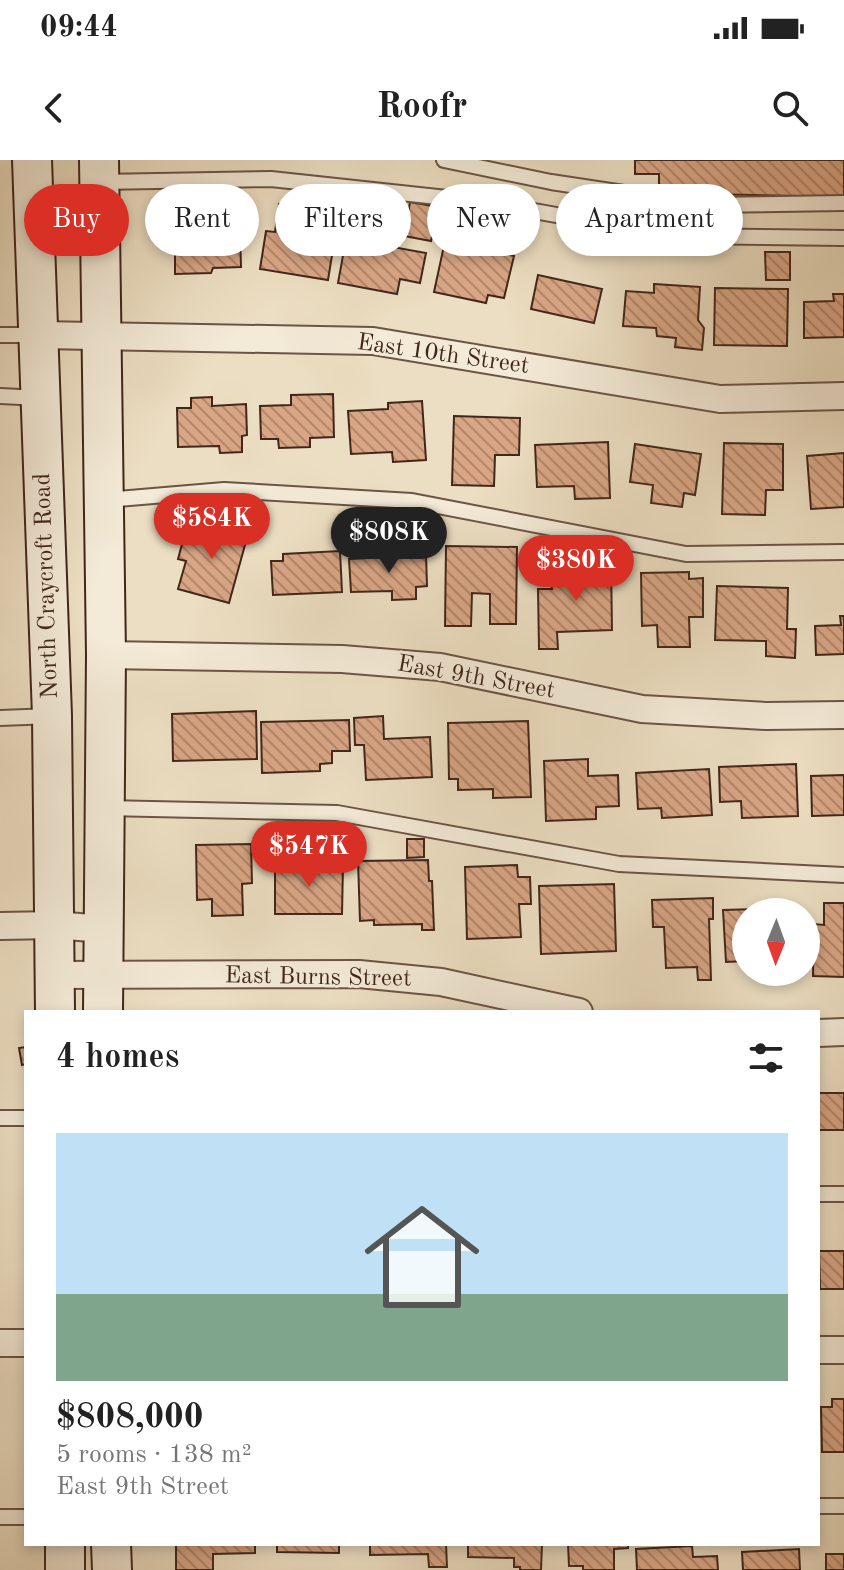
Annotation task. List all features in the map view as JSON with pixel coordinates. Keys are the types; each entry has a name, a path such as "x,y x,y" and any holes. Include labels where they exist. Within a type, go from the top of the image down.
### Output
{"main road":[{"name":"North Craycroft Road","path":"32,160 52,716 55,994"},
{"path":"99,171 106,655 103,994"},
{"path":"65,1546 65,1570"},
{"path":"111,1546 112,1570"}],"street":[{"name":"East 10th Street","path":"40,335 373,341 720,399 844,396"},
{"name":"East 9th Street","path":"106,655 342,659 440,667 642,709 766,716 844,715"},
{"path":"0,926 55,925 103,929"},
{"name":"East Burns Street","path":"55,994 103,994 359,974 441,982 570,1010"},
{"path":"820,1033 844,1032"},
{"path":"0,1343 24,1343"},
{"path":"820,1350 844,1350"}],"lane":[{"path":"444,160 551,182 703,205 844,203"},
{"path":"99,171 271,179 484,202 674,236 844,238"},
{"path":"0,335 40,335"},
{"path":"0,396 41,398"},
{"path":"103,501 224,490 412,501 686,554 844,552"},
{"path":"0,718 52,716"},
{"path":"104,808 337,813 619,864 844,875"},
{"path":"0,1118 24,1118"},
{"path":"820,1194 844,1194"},
{"path":"820,1506 844,1506"},
{"path":"0,1517 24,1517"}],"building":[{"path":"635,160 844,160 844,197 743,195 743,184 659,184 659,174 635,174"},
{"path":"411,202 427,205 427,240 411,237"},
{"path":"266,231 275,232 275,256 332,256 328,280 260,269"},
{"path":"411,250 426,253 420,283 400,279 397,294 338,283 343,256 411,256"},
{"path":"765,252 790,252 790,280 766,280"},
{"path":"175,256 241,256 241,267 213,268 211,273 175,274"},
{"path":"442,256 514,256 504,298 488,295 486,303 434,292"},
{"path":"538,275 602,289 594,323 531,309"},
{"path":"654,284 700,287 698,320 704,328 702,350 675,347 676,338 657,336 656,328 623,326 626,291 654,293"},
{"path":"715,288 788,289 787,346 714,345"},
{"path":"833,294 844,294 844,337 804,338 804,302 834,301"},
{"path":"333,394 334,437 310,438 310,447 279,448 278,439 261,439 260,406 291,405 291,395"},
{"path":"212,397 212,406 246,404 247,435 242,436 242,452 220,453 219,446 178,447 177,408 191,408 191,398"},
{"path":"422,401 426,460 393,462 392,452 351,454 348,411 388,409 388,403"},
{"path":"454,416 520,418 519,455 495,455 494,486 452,485"},
{"path":"608,442 610,498 575,499 574,486 537,487 535,445"},
{"path":"724,443 783,444 783,490 766,490 765,515 722,514"},
{"path":"635,444 701,454 695,495 684,493 682,507 651,503 653,485 630,482"},
{"path":"844,453 844,507 811,509 807,456"},
{"path":"201,521 248,534 229,603 178,589 186,561 178,559 185,533 197,537"},
{"path":"446,546 517,547 516,624 490,624 490,594 472,593 471,626 445,626"},
{"path":"340,551 342,592 273,595 271,561 283,561 283,554"},
{"path":"426,555 427,586 416,587 416,599 392,600 392,591 351,592 349,559"},
{"path":"573,561 611,561 612,630 557,632 558,649 539,649 538,589 552,589 549,576 574,575"},
{"path":"689,572 689,579 703,578 703,617 689,617 690,647 658,647 657,625 642,626 641,573"},
{"path":"717,586 788,588 787,629 796,629 795,658 766,656 766,641 715,640"},
{"path":"840,616 844,616 844,654 816,655 815,626 841,625"},
{"path":"256,711 257,759 173,761 172,714"},
{"path":"383,716 384,739 430,737 432,777 366,780 364,745 355,745 354,718"},
{"path":"349,720 350,751 332,751 332,763 320,764 320,771 262,773 261,722"},
{"path":"528,721 531,797 493,798 493,789 458,790 458,779 449,779 448,723"},
{"path":"588,759 588,776 618,775 619,806 596,807 596,819 546,821 544,761"},
{"path":"796,764 798,816 742,818 741,801 720,802 719,767"},
{"path":"709,769 712,815 662,818 661,808 638,809 636,773"},
{"path":"844,775 844,815 812,816 811,776"},
{"path":"407,839 424,839 424,857 407,858"},
{"path":"251,844 252,883 242,884 243,915 212,916 212,899 197,900 196,845"},
{"path":"428,860 434,930 422,930 422,924 374,925 374,920 360,921 358,861"},
{"path":"275,865 343,865 342,914 275,914"},
{"path":"517,865 518,877 530,877 531,904 519,904 521,937 467,939 465,867"},
{"path":"614,884 616,951 541,954 539,886"},
{"path":"713,898 713,919 709,919 711,980 698,980 697,967 666,968 664,927 653,927 652,900"},
{"path":"824,903 844,903 844,977 820,976 820,925 824,925"},
{"path":"723,910 732,910 732,962 726,962"},
{"path":"24,1047 22,1065 19,1048"},
{"path":"820,1093 844,1093 844,1130 820,1130"},
{"path":"820,1251 844,1251 844,1289 820,1289"},
{"path":"832,1399 844,1399 844,1452 822,1452 821,1407 832,1407"},
{"path":"176,1546 255,1546 255,1553 213,1554 213,1570 176,1570"},
{"path":"277,1546 339,1546 339,1553 277,1552"},
{"path":"370,1546 446,1546 447,1567 429,1567 428,1554 370,1555"},
{"path":"468,1546 542,1546 541,1570 520,1570 520,1567 514,1567 514,1558 468,1557"},
{"path":"568,1546 628,1546 614,1549 614,1570 583,1570 583,1566 569,1566"},
{"path":"692,1546 693,1557 717,1556 718,1570 637,1570 636,1549"},
{"path":"799,1549 800,1570 743,1570 742,1552"},
{"path":"826,1554 844,1554 844,1570 826,1570"}]}
